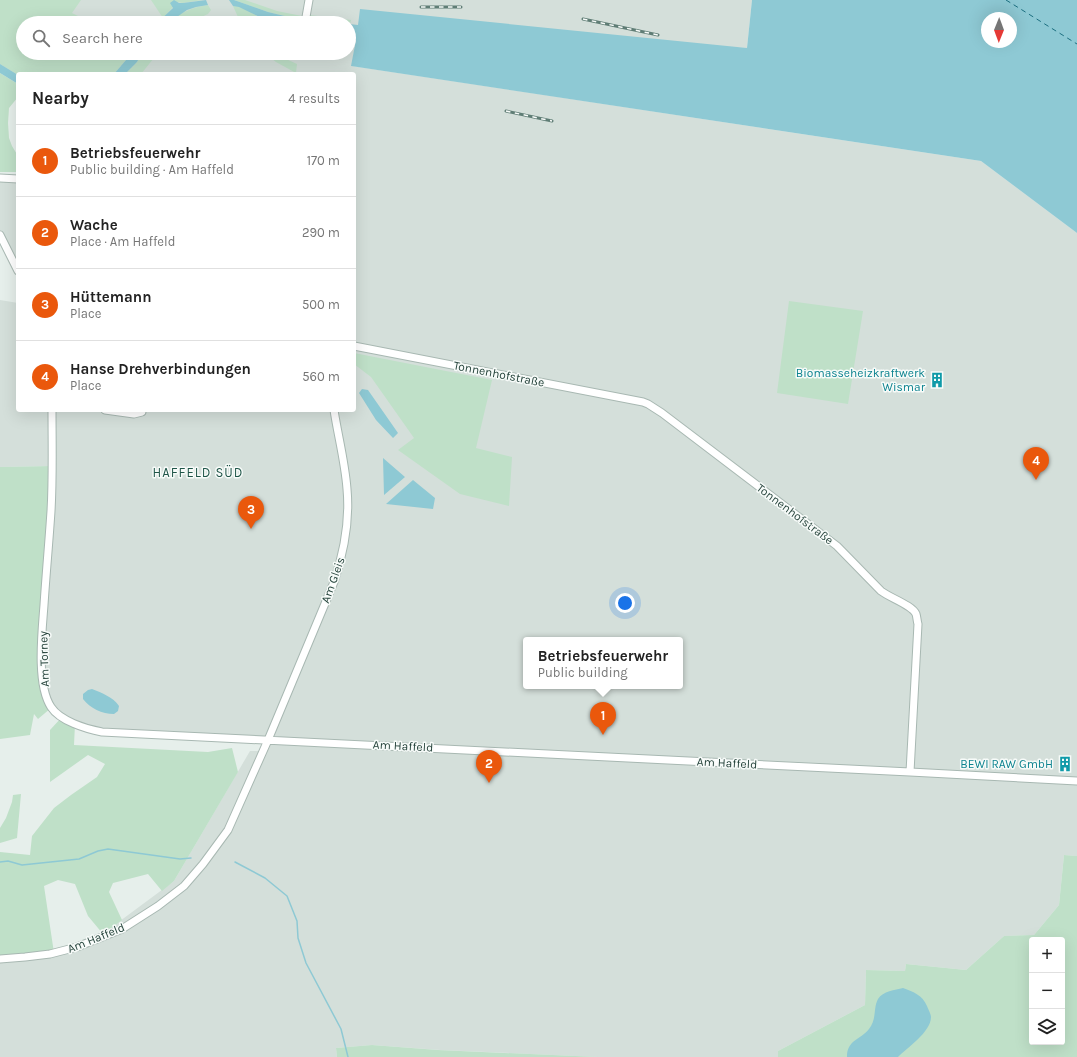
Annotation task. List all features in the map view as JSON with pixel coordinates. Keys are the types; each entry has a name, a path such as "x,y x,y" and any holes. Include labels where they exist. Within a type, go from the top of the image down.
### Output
{"street":[{"path":"306,16 309,0"},
{"path":"0,178 16,179"},
{"path":"0,235 16,267"},
{"name":"Tonnenhofstraße","path":"356,346 635,400 648,404 662,413 837,546 881,591 887,596 909,607 916,613 918,624 910,772"},
{"name":"Am Torney","path":"52,412 51,510 42,636 41,674 45,694 51,708 62,717 75,724 87,729 102,732 268,740"},
{"path":"120,412 134,414 142,412"},
{"name":"Am Gleis","path":"268,740 334,582 340,565 344,546 348,509 347,489 334,412"},
{"name":"Am Haffeld","path":"0,959 26,958 50,954 93,941 122,929 158,906 184,886 203,864 228,830 268,740 910,772"},
{"path":"910,772 1077,781"}],"shaded area":[{"path":"14,0 752,0 747,48 357,33 356,40 356,16 16,16 16,60 353,60 352,66 981,161 1077,233 1077,856 1064,855 1059,905 1034,935 1004,936 966,970 906,964 905,971 866,970 865,1005 778,1051 778,1057 598,1057 440,1050 372,1045 336,1048 337,1057 0,1057 0,959 25,957 93,941 174,881 250,751 263,751 268,741 87,729 51,708 41,674 52,466 0,467 0,300 16,303 16,412 356,412 356,72 16,72 16,78 0,69 0,22"},
{"path":"0,179 16,179 16,267 0,235"}],"green space":[{"path":"0,0 81,0 72,13 78,16 16,16 16,60 126,60 116,72 16,72 16,74 0,64"},
{"path":"151,0 203,0 183,3 176,2 165,16 162,16"},
{"path":"234,0 245,0 277,11 302,16 284,16"},
{"path":"208,5 211,10 208,14 203,16 177,16 187,11"},
{"path":"233,6 243,8 257,16 238,16"},
{"path":"138,60 152,60 143,72 127,72"},
{"path":"273,60 288,60 297,64 296,72 294,72"},
{"path":"0,73 16,83 16,99 9,108 8,123 9,138 16,153 16,172 0,172"},
{"path":"789,301 863,311 848,404 777,393"},
{"path":"356,353 492,380 476,448 512,457 509,506 460,494 398,450 414,438 371,377 356,366"},
{"path":"52,466 41,674 51,708 38,719 34,714 30,735 0,739 0,467"},
{"path":"62,717 75,724 74,745 208,752 232,748 238,772 174,881 162,891 148,874 113,883 109,892 122,920 103,934 88,916 75,884 58,880 44,886 54,953 0,959 0,852 30,855 32,836 54,808 97,777 105,764 88,755 50,782 50,730"},
{"path":"21,794 17,838 0,843 0,828 6,818 13,795"},
{"path":"1064,855 1077,856 1077,1057 778,1057 778,1051 865,1005 866,970 905,971 906,964 966,970 1004,936 1034,935 1059,905"},
{"path":"372,1045 438,1050 598,1057 337,1057 336,1048"}],"water":[{"path":"174,0 179,3 183,3 206,0 208,5 187,10 178,16 164,16 173,8 170,3"},
{"path":"229,0 234,0 284,16 258,16 239,7 233,6"},
{"path":"752,0 1077,0 1077,233 981,161 351,66 352,60 356,60 356,25 358,25 360,9 747,48"},
{"path":"126,60 138,60 127,72 116,72"},
{"path":"0,64 16,74 16,83 0,73"},
{"path":"362,389 368,390 398,433 393,438 376,420 359,393"},
{"path":"383,458 405,477 384,495"},
{"path":"413,480 435,498 433,509 386,504"},
{"path":"92,689 114,700 119,706 118,711 114,714 105,713 89,705 83,699 83,694"},
{"path":"903,988 917,994 923,999 927,1006 931,1017 930,1023 923,1034 898,1057 847,1057 849,1047 869,1029 873,1021 877,1002 880,996 893,990"}],"waterway":[{"path":"0,862 8,861 22,865 79,859 98,851 108,849 180,859 191,858"},
{"path":"235,862 265,878 287,896 297,921 298,938 306,963 341,1029 348,1057"}],"ferry route":[{"path":"1006,0 1077,44"}],"railway":[{"path":"421,7 461,7"},
{"path":"583,19 658,35"},
{"path":"506,111 552,121"}],"place":[{"name":"Biomasseheizkraftwerk Wismar","path":"937,380"},
{"name":"Hanse Drehverbindungen","path":"1036,480"},
{"name":"Hüttemann","path":"251,529"},
{"name":"Betriebsfeuerwehr","path":"603,735"},
{"name":"BEWI RAW GmbH","path":"1065,764"},
{"name":"Wache","path":"489,783"}],"district":[{"name":"HAFFELD SÜD","path":"198,472"}]}
